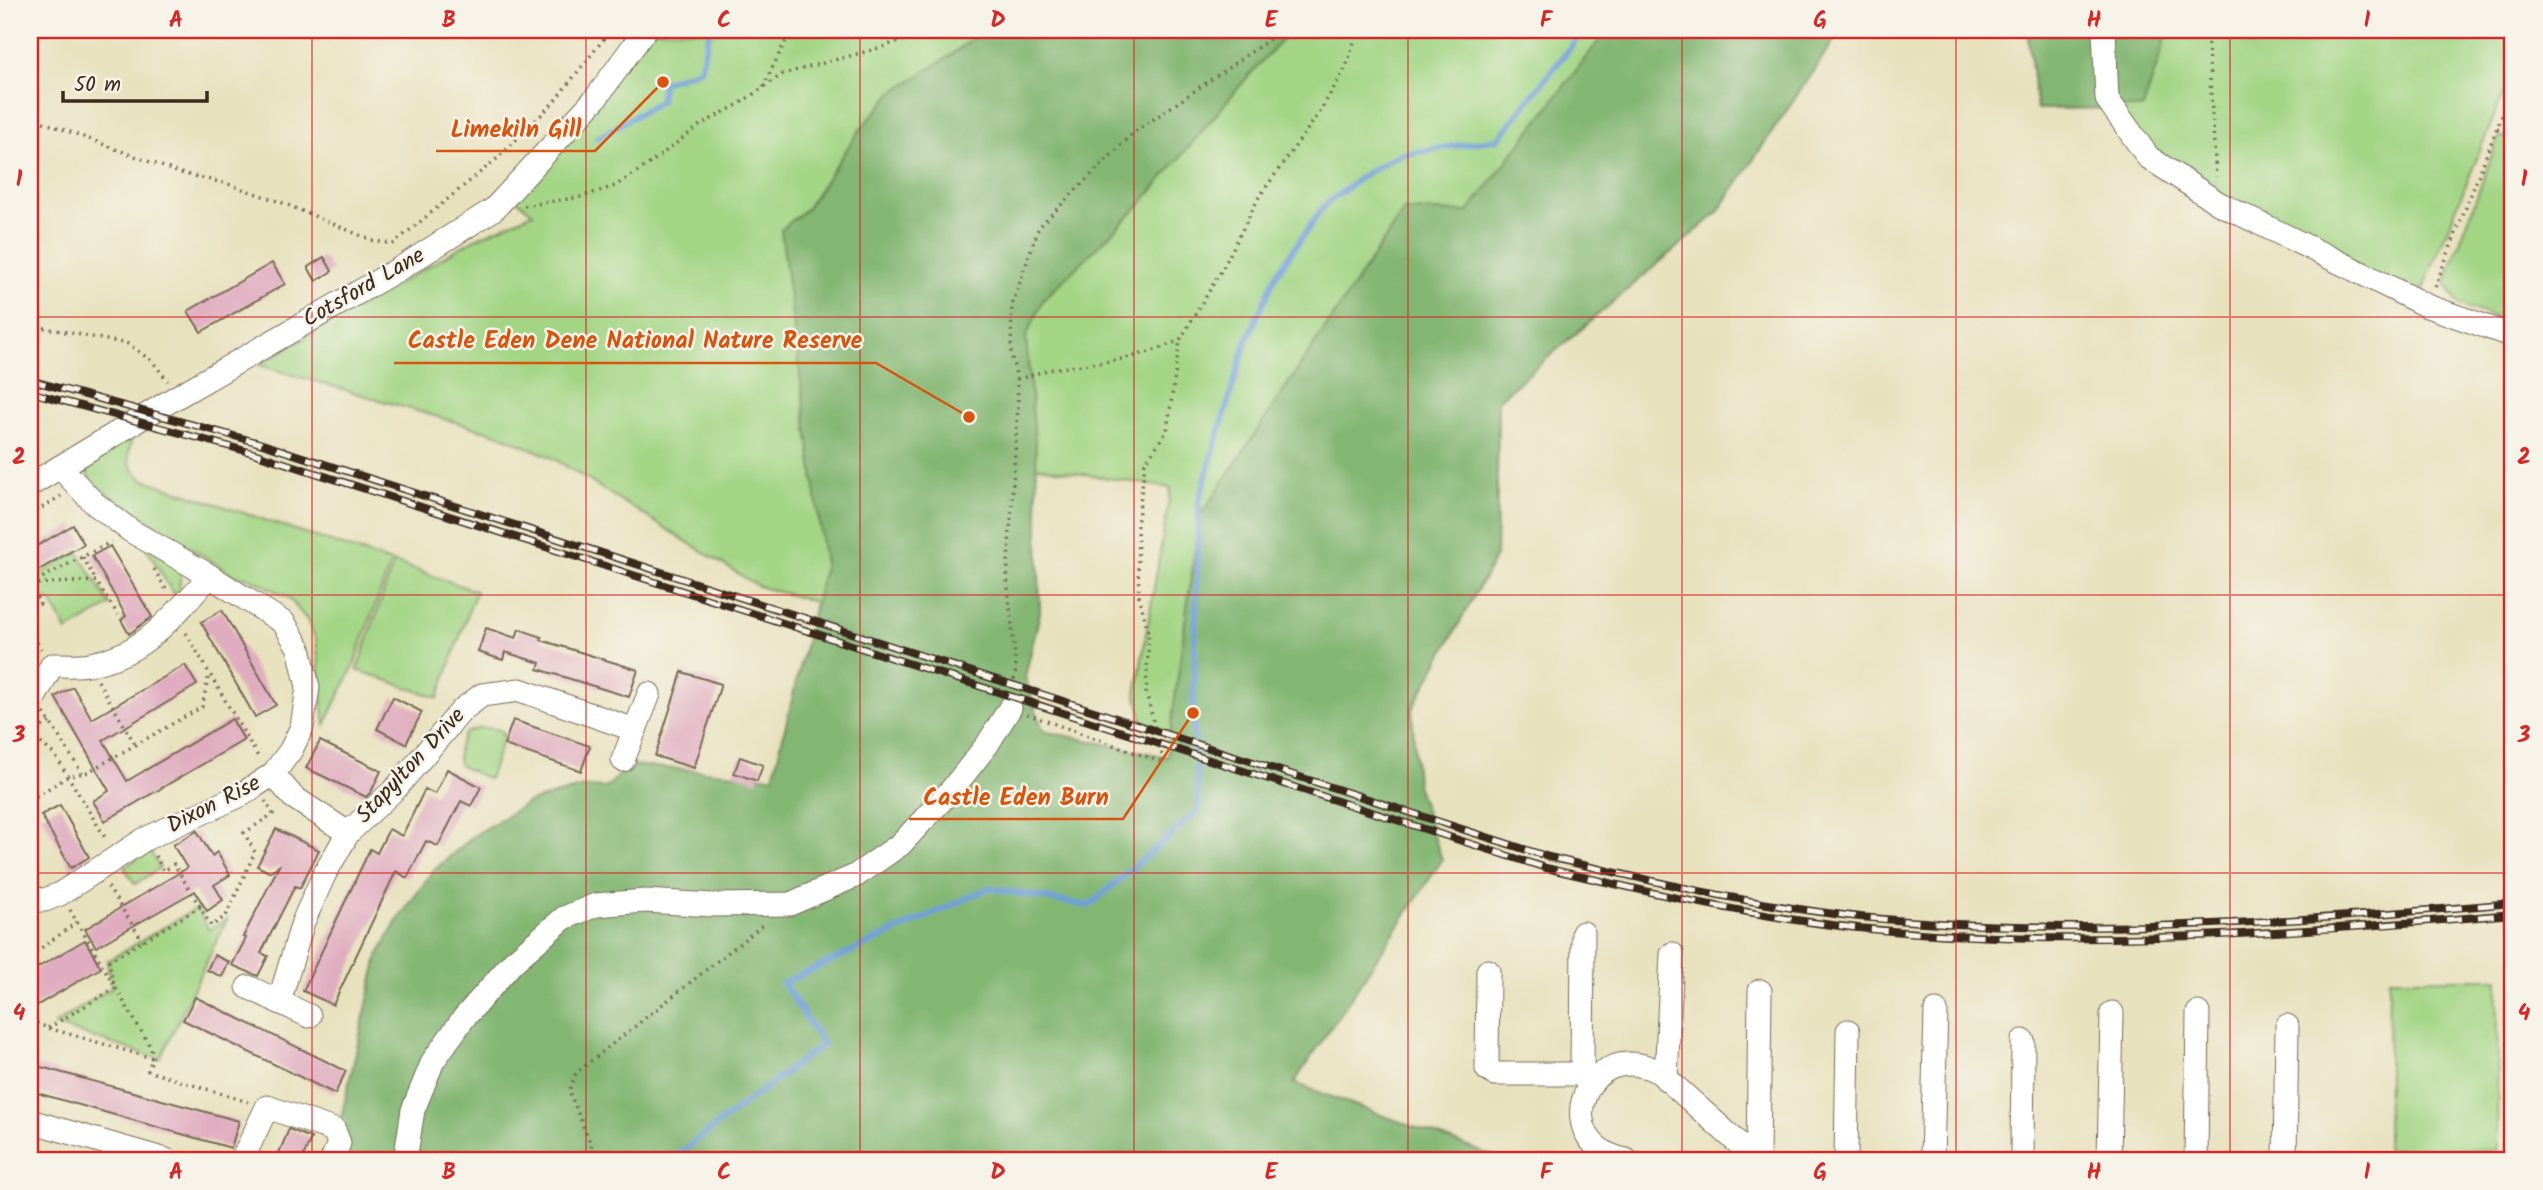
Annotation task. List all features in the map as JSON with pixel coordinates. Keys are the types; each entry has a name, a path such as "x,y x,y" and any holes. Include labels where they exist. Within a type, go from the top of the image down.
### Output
{"street":[{"name":"Cotsford Lane","path":"30,485 404,266 494,209 596,98 645,30"},
{"path":"2104,30 2108,99 2148,157 2218,203 2427,306 2513,336"},
{"name":"Dixon Rise","path":"60,467 94,503 131,531 210,576 284,623 299,648 308,687 302,727 290,750 266,779 195,817 145,839 60,894"},
{"path":"32,699 52,665 88,664 113,658 139,647 210,576"},
{"name":"Stapylton Drive","path":"279,1002 303,922 324,875 348,833 396,788 462,710 482,695 520,690 635,730"},
{"path":"623,760 649,694"},
{"path":"405,1160 413,1110 433,1061 463,1019 513,962 564,918 596,905 645,901 714,905 790,904 855,876 901,844 953,788 987,745 1010,708"},
{"name":"Stapylton Drive","path":"266,779 348,833"},
{"path":"30,895 32,898 45,900 60,894"},
{"path":"1583,933 1586,1079 1581,1116 1584,1131 1601,1152 1626,1160"},
{"path":"1666,1079 1672,954"},
{"path":"1488,971 1487,1069 1493,1074 1586,1079 1596,1077 1625,1062 1645,1065 1666,1079 1757,1160"},
{"path":"248,986 309,1016"},
{"path":"1757,1160 1760,991"},
{"path":"1933,1160 1936,1011"},
{"path":"2109,1160 2112,1013"},
{"path":"2196,1160 2198,1013"},
{"path":"2285,1160 2287,1026"},
{"path":"1846,1160 1848,1031"},
{"path":"2022,1160 2023,1041"},
{"path":"242,1160 267,1107 334,1130 339,1143 332,1160"},
{"path":"30,1121 166,1160"}],"path":[{"path":"30,117 180,173 228,184 374,241 393,244 499,157 552,104 611,30"},
{"path":"762,89 791,30"},
{"path":"494,209 541,205 615,186 700,125 783,75 932,30"},
{"path":"1283,30 1132,134 1039,227 1012,304 1011,353 1017,379 1018,406 1007,577 1016,667 1010,708 1164,763 1146,692 1149,635 1139,596 1137,526 1145,463 1167,431 1180,340 1224,266 1259,197 1333,90 1346,67 1358,30"},
{"path":"2207,30 2218,203"},
{"path":"2427,306 2513,87"},
{"path":"2497,128 2513,135"},
{"path":"30,325 128,344 152,361"},
{"path":"1017,379 1050,370 1112,363 1162,349 1180,340"},
{"path":"30,515 78,486"},
{"path":"30,584 131,531"},
{"path":"83,557 118,615"},
{"path":"145,839 164,870 174,864 211,926 226,916 255,852 244,832 273,814 266,779 151,565"},
{"path":"30,584 96,581"},
{"path":"30,584 40,604 30,609"},
{"path":"88,664 135,745"},
{"path":"30,800 67,777 88,772 202,707 209,674"},
{"path":"32,699 82,773"},
{"path":"50,722 30,734 55,755 143,941"},
{"path":"60,894 151,1048 152,1058 148,1071 267,1107"},
{"path":"597,1160 569,1091 576,1073 790,904"},
{"path":"102,965 200,907"},
{"path":"30,957 77,922"},
{"path":"109,961 115,988"},
{"path":"48,1028 115,988"},
{"path":"30,1020 48,1028 152,1058"}],"green space":[{"path":"645,30 1841,30 1717,213 1498,400 1496,556 1412,709 1385,801 1143,723 1136,694 1171,488 1019,464 812,616 815,602 758,586 551,457 500,435 259,365 473,240 533,213 509,194"},
{"path":"984,30 1291,30 1244,81 1141,204 1043,300 1026,337 1036,453 1040,613 1025,677 1043,731 1167,757 1199,518 1404,210 1468,212 1607,30 1841,30 1717,213 1498,400 1496,556 1412,709 1417,787 1442,860 1294,1083 1504,1160 323,1160 341,1118 378,956 397,921 433,871 475,835 529,802 584,787 605,788 632,765 773,777 825,565 781,230 807,208 861,128 893,92"},
{"path":"2027,30 2168,30 2143,108 2037,109"},
{"path":"2104,30 2513,30 2513,70 2418,301 2148,157 2107,99"},
{"path":"2499,136 2513,141 2513,323 2460,305 2445,283"},
{"path":"133,433 128,458 132,468 142,479 391,562 354,665 325,725 316,640 307,620 289,598 250,578 235,576 95,486 88,476 86,461"},
{"path":"143,542 181,570 179,591 175,597"},
{"path":"78,552 110,605 67,631 52,602 43,598 31,579"},
{"path":"394,562 476,591 438,698 357,670"},
{"path":"479,728 498,729 504,735 489,779 460,766 458,757 458,749 465,733"},
{"path":"150,851 160,868 135,884 124,867"},
{"path":"197,908 209,930 227,919 160,1059 54,1025 112,987 107,961"},
{"path":"2389,979 2498,979 2497,1150 2387,1149"}],"building":[{"path":"324,257 332,271 316,281 308,267"},
{"path":"272,263 285,284 201,332 188,311"},
{"path":"73,525 84,544 30,575 30,550"},
{"path":"110,546 152,617 129,634 121,620 126,616 92,556"},
{"path":"222,610 276,705 255,717 201,622"},
{"path":"486,628 516,638 519,629 542,637 541,640 638,670 629,697 538,669 540,663 505,652 503,660 478,652"},
{"path":"185,665 197,685 103,740 127,781 232,719 244,740 105,821 93,801 109,791 55,697 73,687 92,719"},
{"path":"682,672 721,684 694,768 655,756"},
{"path":"393,697 422,712 406,744 377,729"},
{"path":"513,720 590,746 581,771 504,745"},
{"path":"320,741 381,771 366,797 306,768"},
{"path":"740,757 763,765 757,781 734,773"},
{"path":"447,769 481,787 471,806 461,801 438,846 426,841 407,878 396,871 333,1005 303,991 370,849 377,853 389,829 402,836 425,789 435,794"},
{"path":"60,805 89,857 71,868 41,815"},
{"path":"276,829 319,850 300,888 295,886 261,953 268,956 258,976 232,965 279,866 269,872 257,866"},
{"path":"197,831 212,856 217,852 230,875 214,885 223,900 207,911 195,891 96,947 85,929 187,868 173,845"},
{"path":"85,940 101,968 34,1007 30,999 30,972"},
{"path":"214,955 229,962 222,977 207,970"},
{"path":"195,997 346,1071 335,1094 183,1020"},
{"path":"30,1064 239,1121 231,1148 30,1091"},
{"path":"289,1129 311,1138 302,1160 276,1160"}],"waterway":[{"path":"597,138 660,101 663,82 700,70 710,30"},
{"path":"671,1160 823,1044 783,983 989,888 1089,906 1199,810 1193,713 1199,500 1246,342 1277,273 1324,206 1365,174 1399,155 1498,139 1584,30"}],"railway":[{"path":"30,380 256,442 1549,857 1703,892 1860,917 2023,926 2186,925 2513,903"},
{"path":"30,392 253,453 1546,868 1700,903 1858,928 2022,938 2268,933 2513,914"}],"place":[{"name":"Limekiln Gill","path":"663,82"},
{"name":"Castle Eden Dene National Nature Reserve","path":"969,417"},
{"name":"Castle Eden Burn","path":"1193,713"}]}
